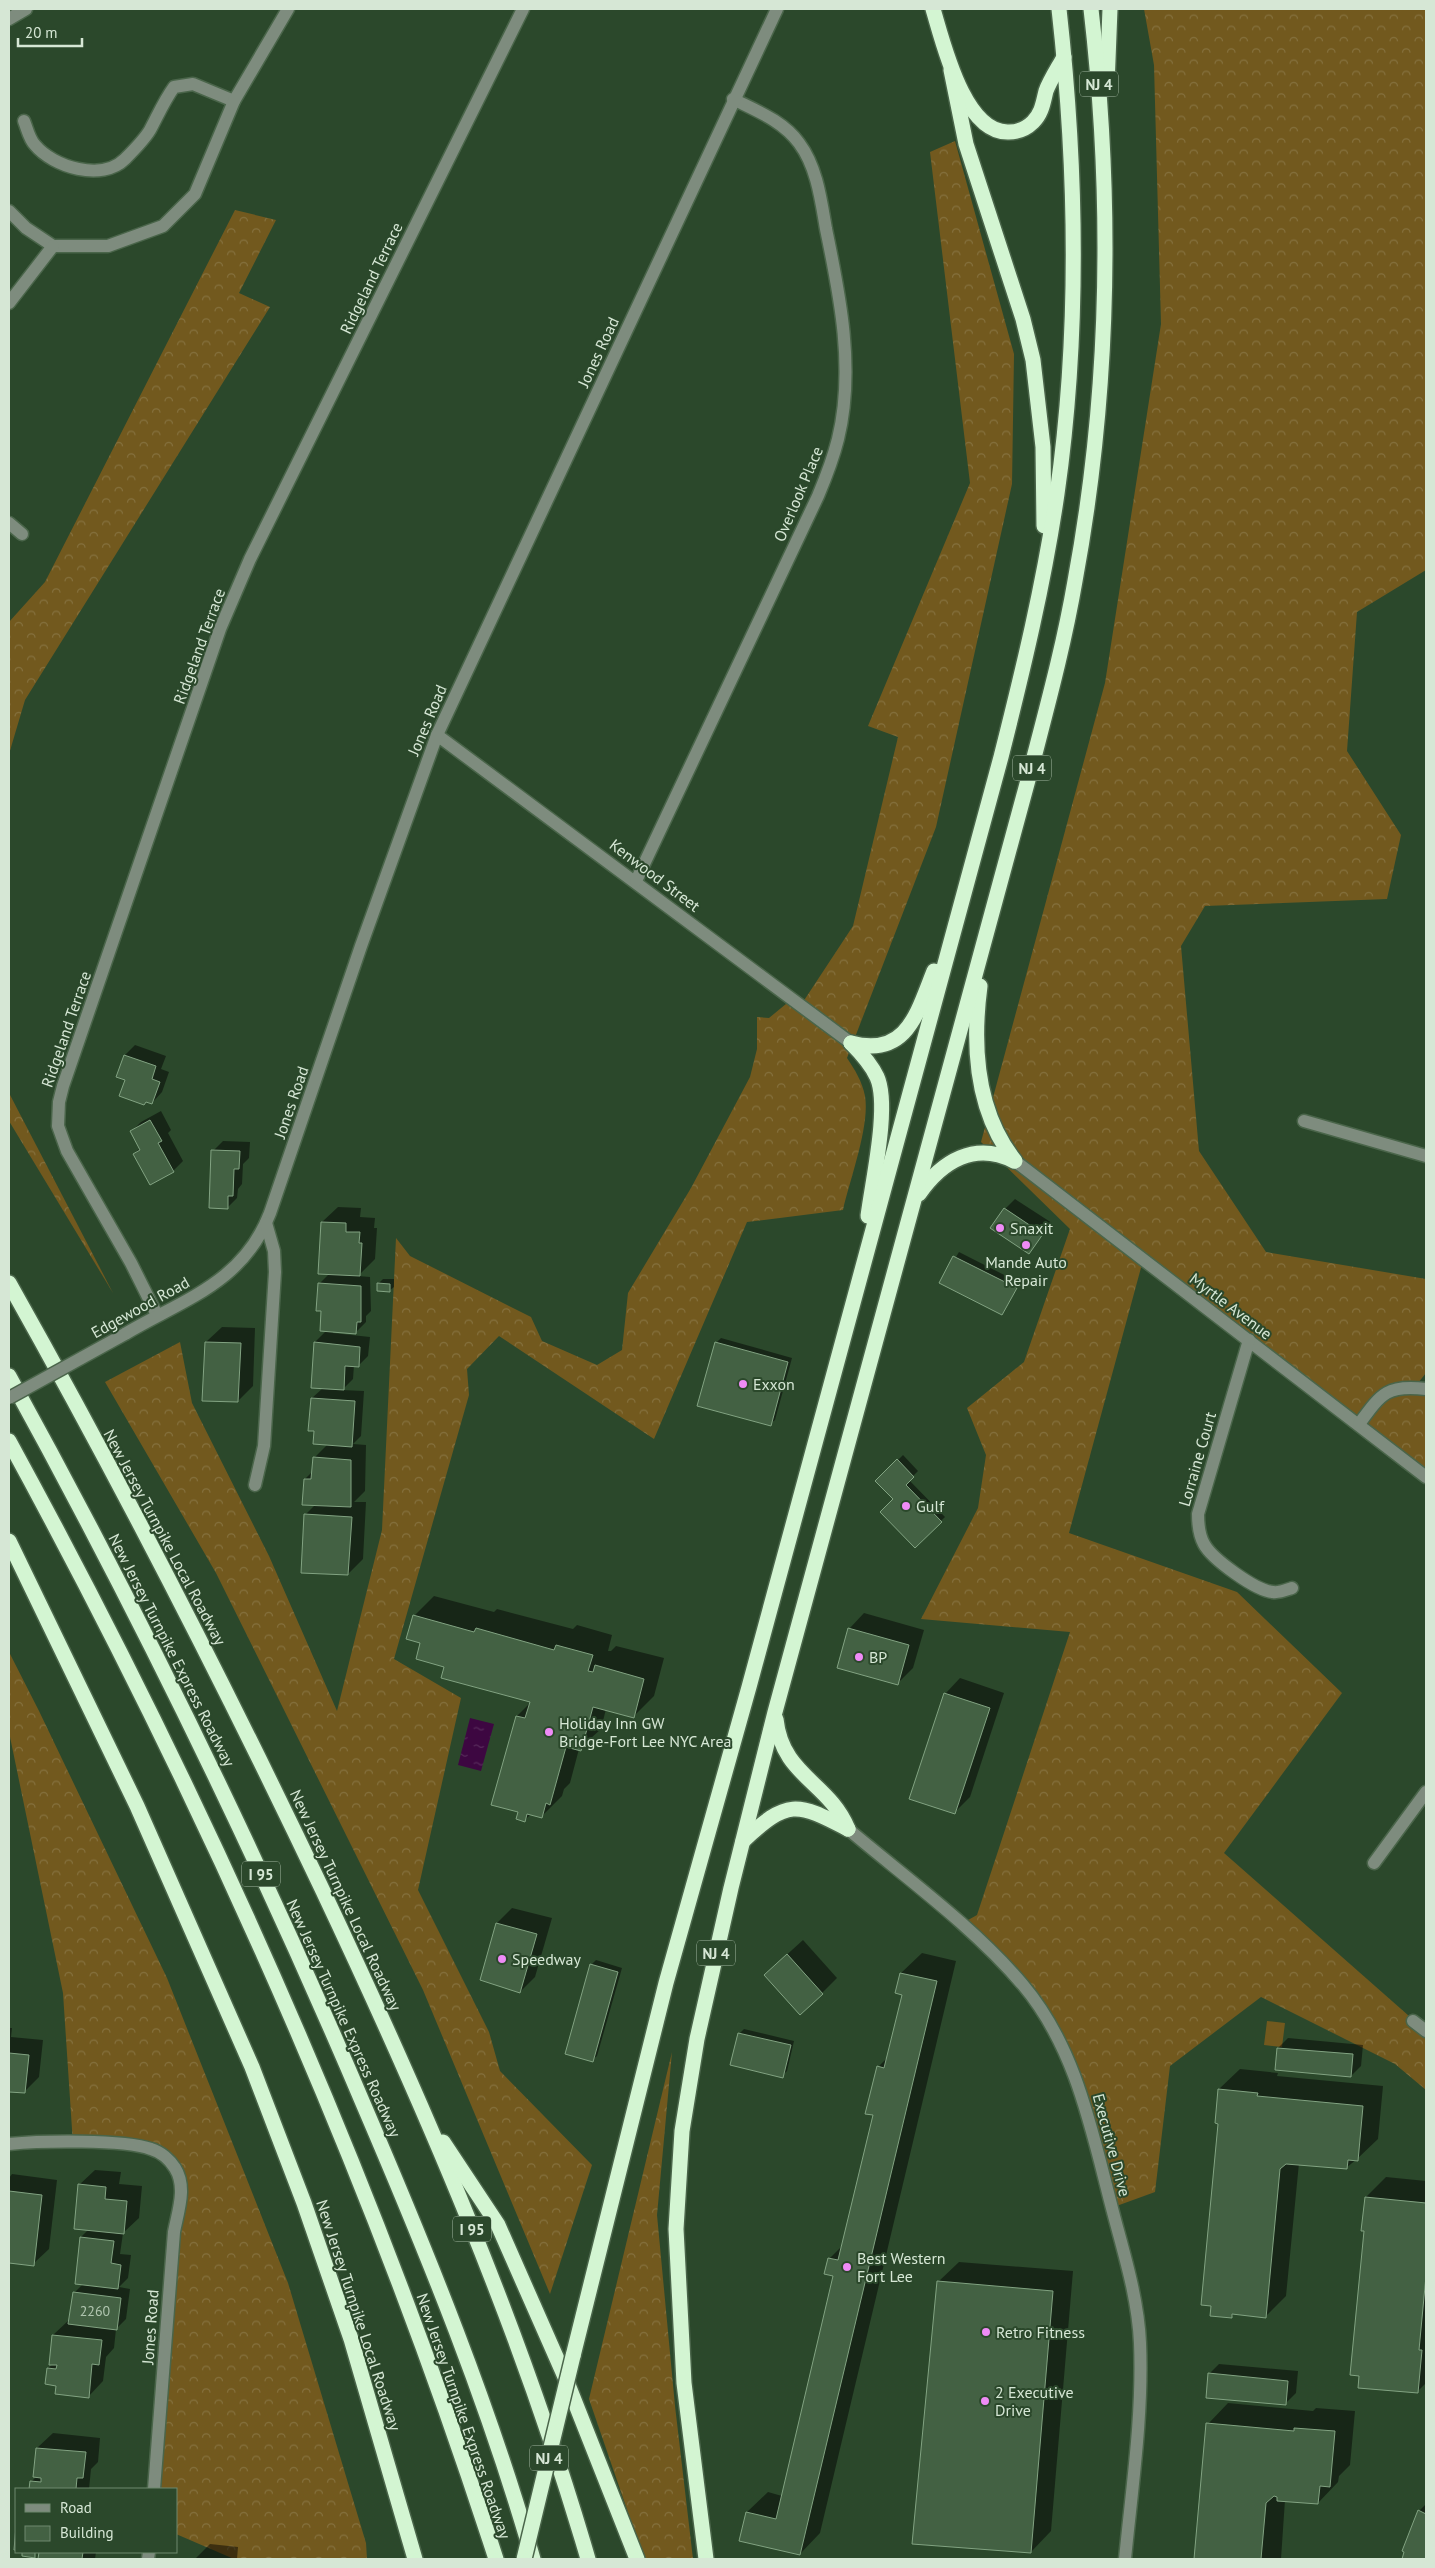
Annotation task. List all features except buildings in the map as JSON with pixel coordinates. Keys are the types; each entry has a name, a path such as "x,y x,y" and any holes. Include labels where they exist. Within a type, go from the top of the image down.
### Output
{"highway":[{"path":"933,9 951,70 966,144 1023,319 1033,360 1043,447 1044,569"},
{"name":"NJ 4","path":"524,2559 666,1983 961,905 1020,682 1044,569 1062,454 1072,320 1073,185 1060,9"},
{"name":"NJ 4","path":"706,2559 684,2383 677,2262 677,2191 685,2110 697,2038 742,1841 775,1712 1060,658 1088,506 1103,352 1106,236 1104,159 1091,9"},
{"path":"1104,159 1110,9"},
{"path":"951,70 968,102 983,121 1000,132 1017,132 1025,128 1038,115 1046,91 1064,56"},
{"path":"851,1043 869,1046 889,1044 906,1030 922,1002 961,905"},
{"path":"990,920 978,1001 978,1070 992,1123 998,1138 1015,1161"},
{"path":"851,1043 866,1059 877,1078 882,1103 859,1278"},
{"path":"915,1199 941,1170 967,1155 986,1152 1015,1161"},
{"name":"New Jersey Turnpike Local Roadway","path":"9,1283 131,1507 241,1721 347,1942 422,2110 481,2251 519,2350 588,2559"},
{"name":"New Jersey Turnpike Express Roadway","path":"9,1376 164,1672 229,1804 312,1984 392,2172 450,2320 509,2478 533,2559"},
{"name":"New Jersey Turnpike Express Roadway","path":"9,1442 140,1694 205,1826 265,1959 362,2191 426,2354 496,2559"},
{"name":"New Jersey Turnpike Local Roadway","path":"9,1541 141,1814 256,2076 342,2312 377,2423 415,2559"},
{"path":"775,1712 779,1737 787,1757 800,1773 838,1808 848,1829"},
{"path":"742,1841 764,1823 789,1808 806,1809 848,1829"},
{"path":"422,2110 498,2225 578,2409 637,2559"}],"street":[{"path":"9,19 26,9"},
{"path":"9,211 26,228 53,246 108,246 163,226 195,194 234,100 288,9"},
{"name":"Ridgeland Terrace","path":"157,1315 131,1263 67,1151 58,1126 59,1102 63,1086 220,629 250,559 523,9"},
{"name":"Jones Road","path":"266,1223 361,946 437,735 777,9"},
{"path":"24,120 33,144 47,157 69,168 99,170 123,161 136,147 149,132 162,103 174,87 193,84 234,100"},
{"name":"Overlook Place","path":"636,881 818,496 834,455 841,420 844,363 841,310 820,198 812,169 800,143 781,124 733,100"},
{"path":"9,303 53,246"},
{"path":"9,522 22,534"},
{"name":"Kenwood Street","path":"437,735 636,881 851,1043"},
{"path":"1304,1121 1426,1156"},
{"name":"Myrtle Avenue","path":"1015,1161 1426,1476"},
{"path":"255,1485 264,1446 275,1272 274,1251 266,1223"},
{"name":"Edgewood Road","path":"9,1398 200,1292 232,1270 254,1246 266,1223"},
{"name":"Lorraine Court","path":"1249,1340 1198,1514 1199,1530 1204,1544 1214,1556 1264,1590 1274,1592 1292,1588"},
{"path":"1359,1424 1379,1396 1404,1386 1426,1389"},
{"path":"1374,1863 1426,1792"},
{"name":"Executive Drive","path":"848,1829 961,1924 1023,1985 1045,2015 1072,2068 1081,2092 1132,2288 1140,2339 1141,2391 1126,2559"},
{"path":"1413,2021 1426,2031"},
{"name":"Jones Road","path":"9,2144 138,2146 152,2149 165,2156 175,2168 181,2185 180,2202 174,2232 154,2488"}],"green space":[{"path":"1144,9 1426,9 1426,570 1357,612 1347,751 1401,835 1387,899 1205,906 1181,946 1199,1151 1266,1252 1426,1279 1426,1373 1418,1383 1426,1391 1426,1473 1142,1264 1069,1533 1237,1592 1342,1693 1224,1853 1426,2031 1426,2090 1395,2064 1261,1997 1170,2066 1155,2192 1111,2208 1081,2092 1045,2015 961,1924 977,1915 1070,1632 921,1619 978,1508 986,1455 967,1408 1024,1362 1070,1229 981,1142 1105,683 1161,324 1154,65"},
{"path":"955,141 1014,354 1012,484 936,827 847,1058 862,1085 866,1108 862,1137 843,1210 747,1222 654,1439 499,1336 467,1369 469,1395 394,1659 461,1698 418,1890 489,2032 500,2071 592,2165 550,2294 423,1990 216,1573 105,1382 180,1342 192,1403 269,1556 337,1711 382,1530 396,1238 410,1256 531,1317 542,1341 597,1365 622,1350 628,1293 691,1188 750,1077 757,1049 757,1017 769,1018 792,999 801,1005 853,926 898,737 868,726 970,483 930,152"},
{"path":"235,210 276,220 239,293 270,307 25,700 9,754 9,622 45,582"},
{"path":"9,1093 113,1293 9,1121"},
{"path":"9,1652 167,1978 288,2283 366,2543 367,2559 234,2559 178,2535 178,2488 154,2488 181,2185 152,2149 73,2144 63,1993 9,1732"},
{"path":"1267,2021 1285,2023 1282,2047 1264,2045"},
{"path":"672,2052 657,2215 675,2406 693,2559 644,2559 589,2399"}],"water":[{"path":"470,1718 494,1724 481,1771 458,1765"}],"place":[{"name":"Snaxit","path":"1000,1228"},
{"name":"Mande Auto Repair","path":"1026,1245"},
{"name":"Exxon","path":"743,1384"},
{"name":"Gulf","path":"906,1506"},
{"name":"BP","path":"859,1657"},
{"name":"Holiday Inn GW Bridge-Fort Lee NYC Area","path":"549,1732"},
{"name":"Speedway","path":"502,1959"},
{"name":"Best Western Fort Lee","path":"847,2267"},
{"name":"Retro Fitness","path":"986,2332"},
{"name":"2 Executive Drive","path":"985,2401"}]}
